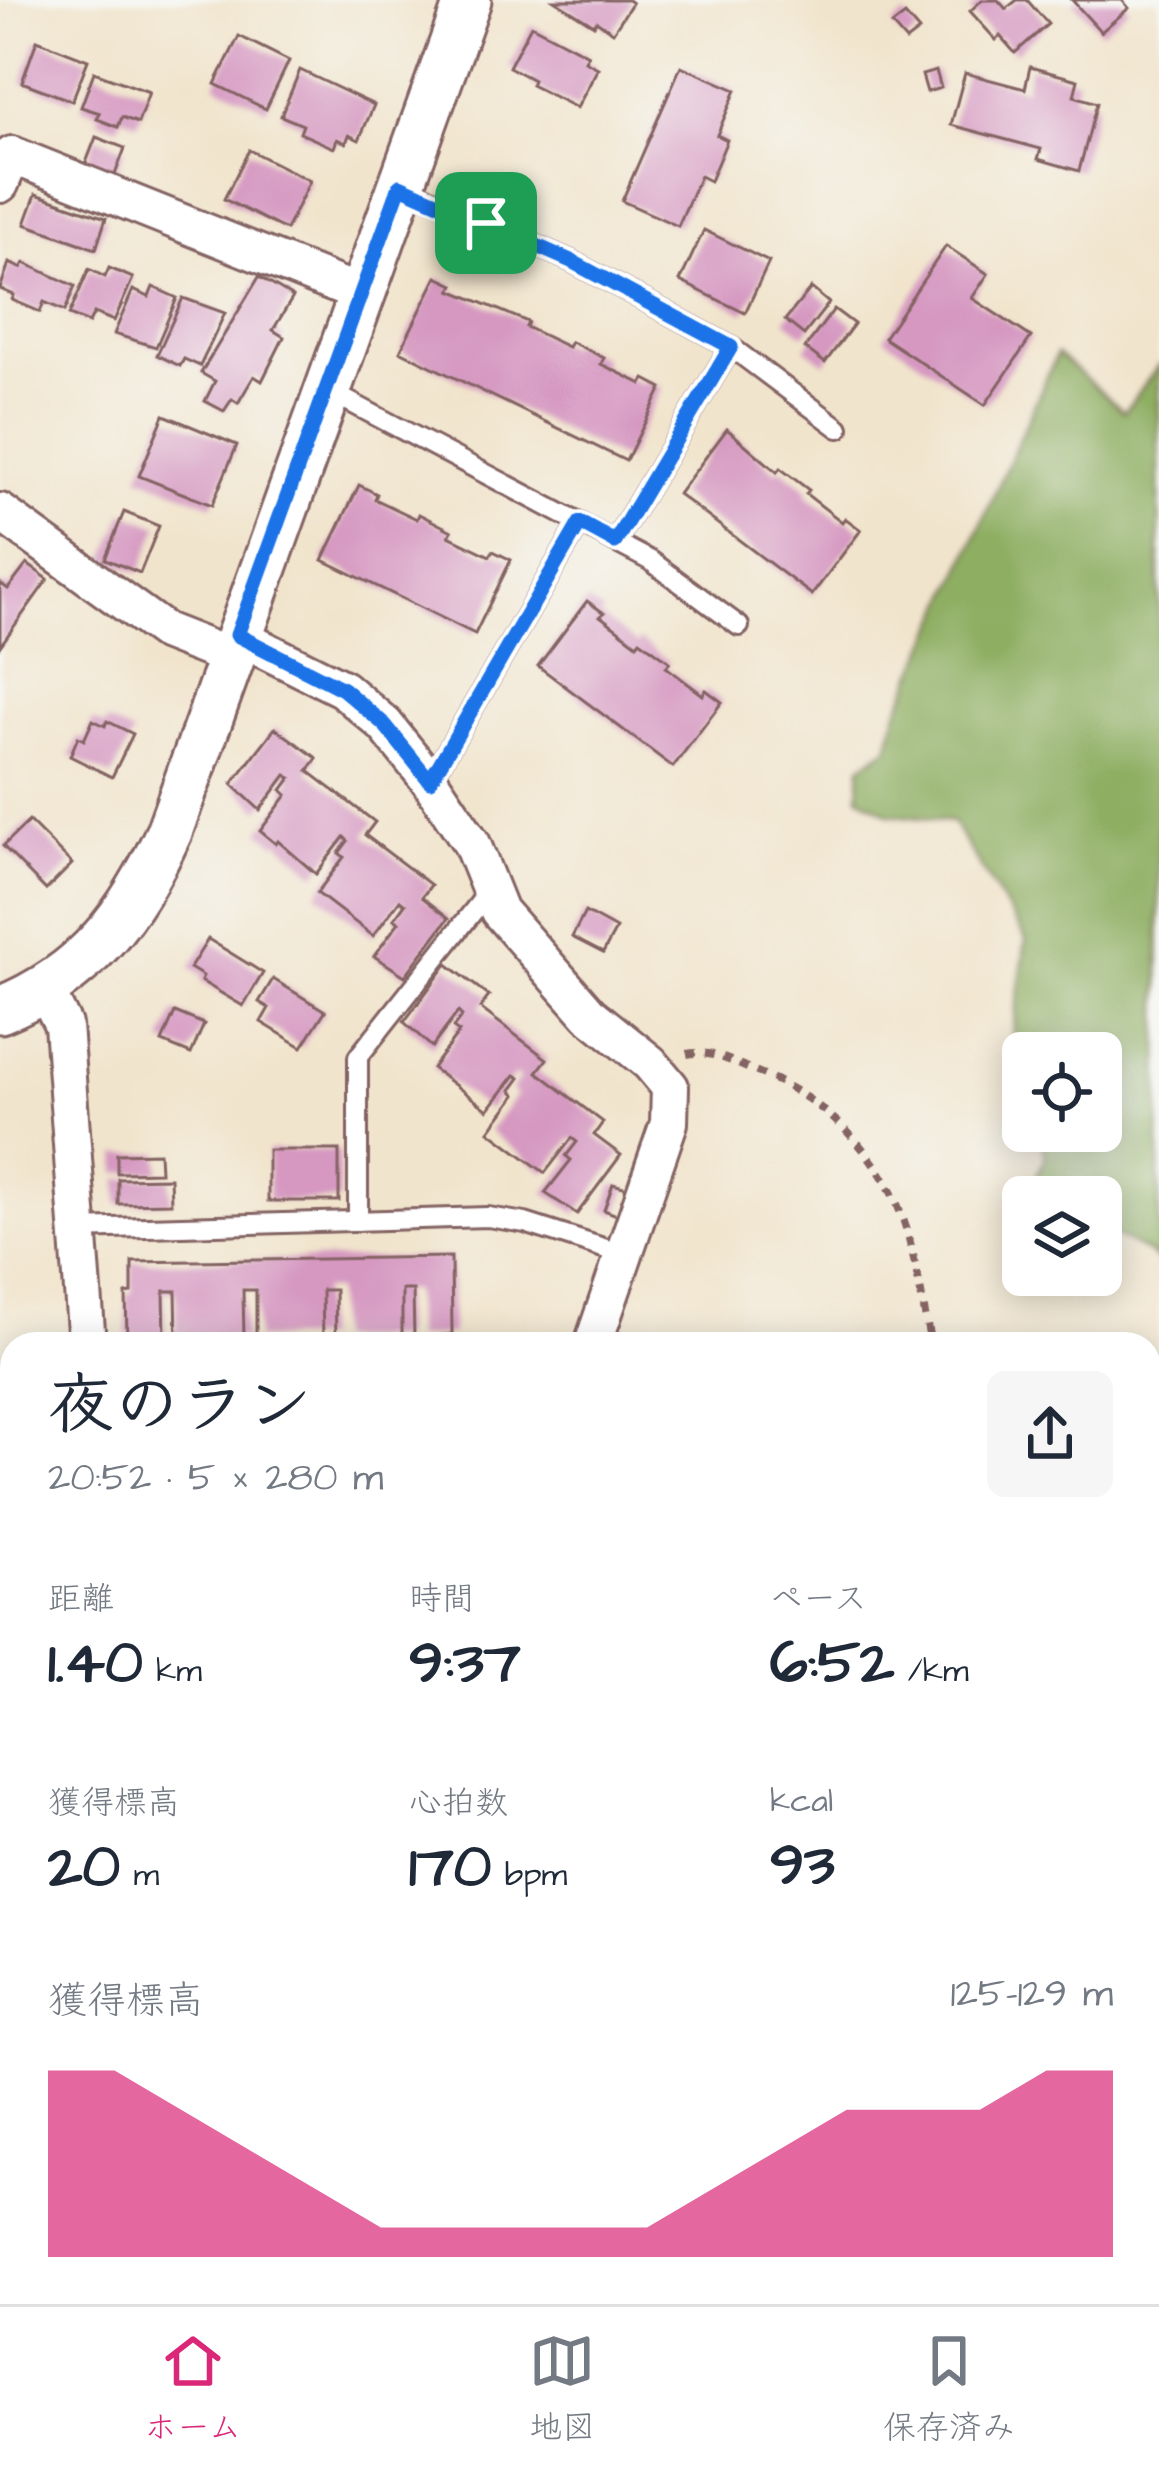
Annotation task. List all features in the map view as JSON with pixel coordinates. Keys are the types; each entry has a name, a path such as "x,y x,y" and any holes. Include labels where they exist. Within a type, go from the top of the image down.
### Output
{"street":[{"path":"0,1010 45,989 124,918 169,832 468,0"},
{"path":"0,184 12,155 360,294"},
{"path":"0,512 164,632 233,646 343,689 385,725 472,844 499,911 589,1014 650,1063 670,1087 668,1123 597,1332"},
{"path":"45,989 63,1025 86,1332"}],"lane":[{"path":"400,186 571,261 731,347 839,428"},
{"path":"615,542 731,347"},
{"path":"326,389 651,561 739,626"},
{"path":"430,781 580,523"},
{"path":"358,1221 358,1057 490,890"},
{"path":"76,1228 488,1217 525,1223 622,1254"}],"path":[{"path":"650,1063 702,1051 785,1083 842,1126 885,1184 907,1231 928,1332"}],"green space":[{"path":"1057,354 1124,412 1159,365 1159,1262 1122,1240 1122,1176 1036,1176 1044,1152 1122,1152 1122,1032 1013,1032 1026,939 952,822 889,814 859,796 861,766 888,748 897,713"}],"building":[{"path":"554,0 628,0 632,3 613,32"},
{"path":"982,0 998,0 1006,9 1017,0 1027,0 1048,24 1015,53 970,11"},
{"path":"1072,0 1122,0 1129,8 1101,32"},
{"path":"905,15 919,31 906,41 892,25"},
{"path":"531,25 588,55 585,61 598,68 577,108 531,85 533,80 509,67"},
{"path":"239,36 289,61 266,109 215,84"},
{"path":"37,40 88,60 72,101 22,82"},
{"path":"681,66 736,90 717,135 727,140 710,181 700,176 678,226 622,201"},
{"path":"1030,67 1078,80 1074,96 1097,103 1079,171 1038,159 1041,149 951,125 965,73 1025,89"},
{"path":"300,70 374,105 359,140 349,135 346,143 337,139 334,148 300,133 303,125 281,116"},
{"path":"936,71 941,88 927,92 922,75"},
{"path":"94,72 149,92 138,123 122,117 118,127 97,119 100,113 81,107"},
{"path":"96,137 125,148 113,180 84,168"},
{"path":"249,150 310,181 286,230 224,199"},
{"path":"36,194 106,218 96,249 25,224"},
{"path":"704,230 769,262 745,313 680,281"},
{"path":"946,246 988,274 972,298 1031,337 985,405 884,338"},
{"path":"9,263 21,268 24,263 75,286 65,311 44,302 40,312 12,300 14,295 0,289"},
{"path":"109,268 133,278 114,321 94,313 89,323 69,315 89,269 105,277"},
{"path":"259,277 293,297 273,330 284,337 262,381 254,376 238,403 232,399 224,411 205,401 215,381 201,373"},
{"path":"437,277 454,285 451,290 528,322 526,327 604,358 601,364 642,384 645,379 662,388 626,461 400,351"},
{"path":"153,287 177,298 156,347 114,334 133,290 149,297"},
{"path":"811,288 829,303 804,335 785,320"},
{"path":"183,298 225,313 200,366 184,359 180,366 157,355"},
{"path":"834,309 854,324 825,363 805,348"},
{"path":"164,415 237,445 212,505 139,476"},
{"path":"727,429 777,472 780,468 809,490 806,494 842,522 845,518 861,530 812,595 678,494"},
{"path":"359,485 377,494 375,499 452,531 449,536 490,556 493,551 511,560 475,634 323,560"},
{"path":"124,512 159,526 140,573 105,559"},
{"path":"27,564 48,579 0,646 0,583 8,589"},
{"path":"587,601 637,644 640,640 670,662 666,667 703,695 706,690 722,702 673,767 538,666"},
{"path":"93,720 105,726 107,721 133,734 112,777 70,756"},
{"path":"275,728 317,758 308,771 375,822 365,835 431,885 422,897 449,918 405,976 374,956 399,922 394,919 405,904 400,900 373,936 317,893 344,857 339,853 348,841 344,837 316,874 260,831 287,795 282,790 291,778 286,775 260,810 232,784"},
{"path":"29,821 72,864 46,890 3,846"},
{"path":"585,912 616,929 603,953 572,937"},
{"path":"208,939 263,973 243,1006 201,981 203,976 190,968"},
{"path":"447,964 489,996 480,1008 547,1059 537,1072 603,1122 594,1135 621,1155 577,1214 545,1193 571,1160 566,1156 577,1142 572,1138 545,1173 489,1131 516,1095 511,1090 520,1078 515,1075 488,1110 432,1068 459,1032 453,1028 462,1016 458,1012 432,1047 404,1022"},
{"path":"273,979 325,1011 302,1047 261,1022 269,1008 259,1002"},
{"path":"175,1012 204,1024 191,1054 162,1042"},
{"path":"268,1150 339,1150 339,1201 268,1201"},
{"path":"159,1153 160,1172 117,1173 117,1154"},
{"path":"170,1178 171,1203 118,1204 118,1179"},
{"path":"613,1184 627,1188 617,1215 604,1210"},
{"path":"451,1257 452,1332 414,1332 413,1290 402,1290 402,1332 336,1332 335,1290 322,1290 323,1332 256,1332 256,1290 243,1290 244,1332 177,1332 176,1291 164,1291 165,1332 127,1332 126,1294 132,1293 132,1262"}],"route":[{"path":"400,186 486,223 571,261 731,347 615,542 580,523 430,781 385,725 343,689 237,635 400,186"}]}
